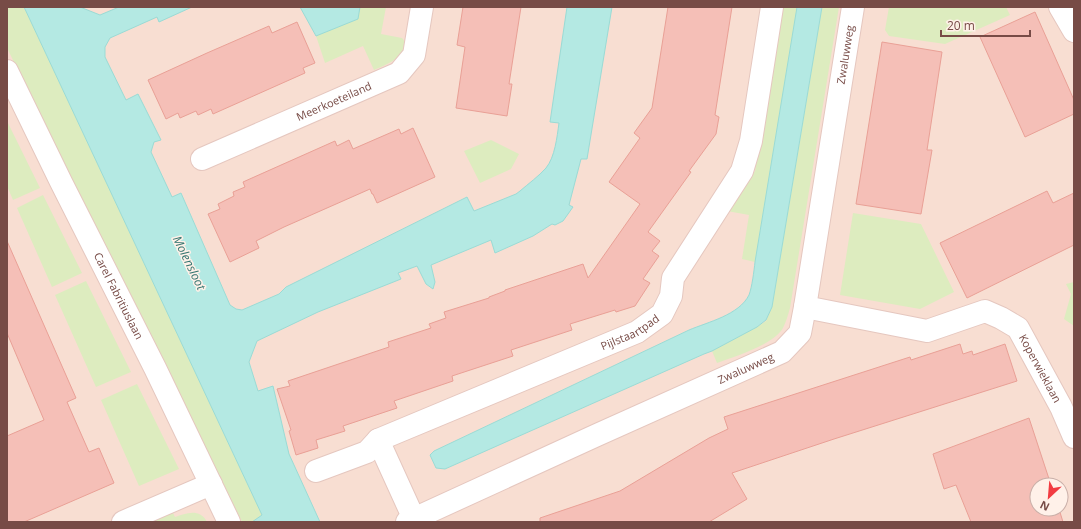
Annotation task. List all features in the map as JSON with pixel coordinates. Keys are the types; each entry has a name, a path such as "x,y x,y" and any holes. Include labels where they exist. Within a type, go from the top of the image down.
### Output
{"street":[{"name":"Meerkoeteiland","path":"202,159 399,73 414,55 422,7"},
{"name":"Pijlstaartpad","path":"316,471 366,452 378,440 637,332 662,314 671,296 673,278 742,171 751,141 772,7"},
{"name":"Zwaluwweg","path":"410,520 782,352 800,333 853,7"},
{"path":"1060,7 1074,31"},
{"name":"Carel Fabritiuslaan","path":"7,71 230,522"},
{"name":"Koperwieklaan","path":"805,307 927,331 985,311 1001,318 1018,328 1061,407 1074,437"},
{"path":"378,440 410,520"},
{"path":"123,522 211,484"}],"shaded area":[{"path":"7,7 1074,7 1074,522 7,522"}],"green space":[{"path":"7,7 24,7 262,515 252,522 242,522 7,48"},
{"path":"360,7 386,7 381,34 402,38 406,47 405,50 396,59 374,70 363,46 325,63 316,36 357,19"},
{"path":"779,7 797,7 755,262 742,259 749,215 727,211 755,171"},
{"path":"822,7 839,7 790,308 783,328 771,340 763,345 717,363 712,351 766,321 772,307"},
{"path":"889,7 1006,7 1010,15 945,44 889,36 885,30"},
{"path":"7,121 40,188 13,200 7,186"},
{"path":"491,140 519,154 511,169 480,183 464,151"},
{"path":"43,195 82,273 52,287 17,208"},
{"path":"853,213 921,224 954,292 920,309 840,295"},
{"path":"86,281 131,372 96,387 55,295"},
{"path":"1074,282 1074,326 1064,319 1071,294 1066,284"},
{"path":"137,384 179,469 139,486 101,400"},
{"path":"171,509 175,517 188,513 197,513 207,522 142,522"}],"water":[{"name":"Molensloot","path":"24,7 80,7 100,15 119,7 192,7 159,22 157,17 110,38 105,47 105,57 126,100 138,94 161,140 154,142 151,152 172,197 181,193 230,305 236,309 242,310 279,294 286,287 467,197 474,211 520,191 546,168 552,158 555,147 559,123 550,122 567,7 612,7 587,159 581,159 569,205 573,207 563,221 555,225 552,224 533,236 495,253 491,240 431,265 435,282 433,289 426,284 417,266 398,273 401,279 318,312 257,341 249,362 258,391 273,386 289,454 320,522 252,522 262,515"},
{"path":"300,7 360,7 358,19 316,36"},
{"path":"797,7 822,7 772,307 766,320 757,327 712,351 445,469 436,468 430,455 434,451 689,330 731,313 744,302 749,295 752,283"}],"building":[{"path":"463,7 521,7 509,84 512,84 507,116 456,108 465,47 457,45"},
{"path":"668,7 732,7 715,115 719,117 716,134 648,232 660,241 652,251 659,256 643,279 650,283 635,306 616,312 615,310 570,324 572,330 511,350 513,356 452,376 453,381 394,401 397,408 343,426 345,431 316,440 318,448 296,455 289,431 291,430 277,389 290,386 288,381 389,347 388,342 431,328 429,324 446,318 444,312 489,298 505,290 583,264 588,278 640,204 609,182 640,138 634,133 652,108"},
{"path":"1035,12 1074,100 1074,114 1025,137 980,37"},
{"path":"297,22 315,63 303,68 305,73 213,114 211,109 198,115 196,111 180,118 178,113 166,119 148,80 269,26 272,33"},
{"path":"882,42 942,52 927,150 932,150 921,214 856,204"},
{"path":"413,128 435,177 377,203 370,189 256,241 259,248 230,262 208,214 220,209 218,204 234,196 233,192 245,187 243,182 335,141 337,146 349,140 353,149 399,129 401,134"},
{"path":"1047,191 1053,203 1074,193 1074,245 967,298 940,243"},
{"path":"7,241 76,398 67,402 89,452 99,448 114,483 24,522 7,522 7,436 44,420 7,333"},
{"path":"960,344 963,354 972,351 973,355 1005,344 1017,381 732,473 747,499 709,522 540,522 540,518 620,491 709,438 728,429 724,417 910,357 911,360"},
{"path":"1029,418 1048,477 1029,477 1029,517 1061,517 1063,522 971,522 956,485 944,489 933,454"}]}
